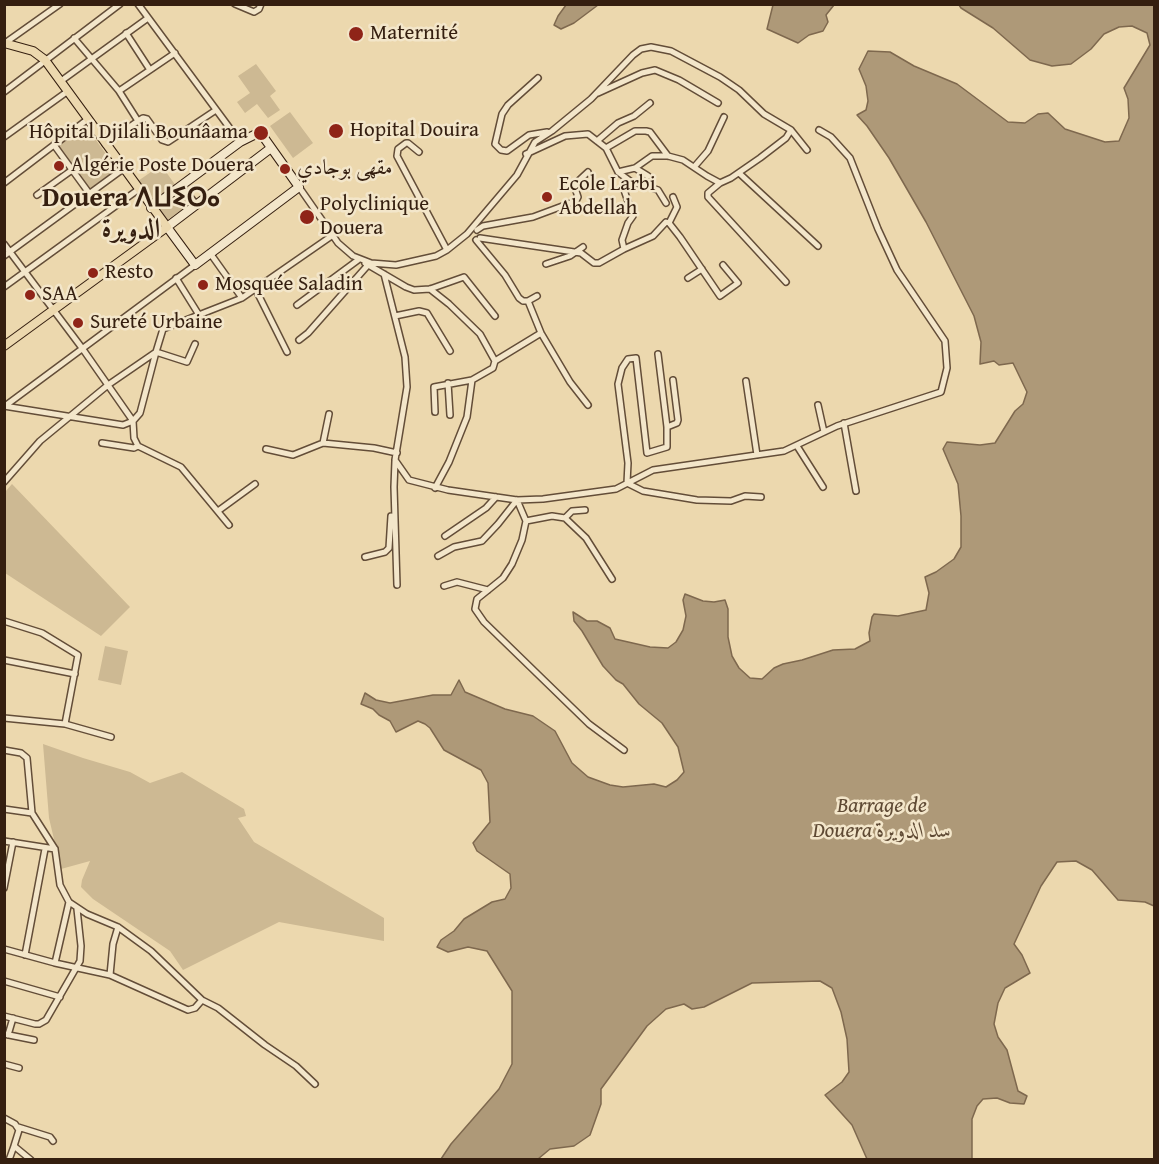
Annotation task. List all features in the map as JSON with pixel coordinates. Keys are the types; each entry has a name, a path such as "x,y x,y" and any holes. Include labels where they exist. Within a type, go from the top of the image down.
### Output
{"main road":[{"path":"4,346 167,227 45,60 33,51 5,43"}],"street":[{"path":"5,43 60,4"},
{"path":"4,92 120,4"},
{"path":"138,4 240,142"},
{"path":"236,4 254,12 261,4"},
{"path":"61,81 148,18"},
{"path":"126,33 150,70"},
{"path":"74,38 119,91 138,121"},
{"path":"475,232 517,175 526,154 535,142 552,131 597,93 633,55 642,49 662,48 720,77 739,90 764,114 791,130 807,150"},
{"path":"119,91 175,53"},
{"path":"597,93 642,73 655,70 680,80 718,103"},
{"path":"538,78 508,105 502,114 495,144 501,150 507,151 529,135 552,131"},
{"path":"4,137 68,91"},
{"path":"597,141 618,123 634,116 651,103"},
{"path":"105,144 143,118 147,119 162,140 168,142 216,110"},
{"path":"694,166 708,151 724,117"},
{"path":"4,183 88,119"},
{"path":"786,282 708,197 708,194 720,183 739,173 786,138 791,130"},
{"path":"266,449 293,455 323,443 374,448 396,456 409,480 435,488 517,500 554,498 607,491 653,470 784,451 844,423 940,392 947,368 945,341 897,270 850,158 831,137 819,130"},
{"path":"606,148 635,131 646,131 650,132 668,156"},
{"path":"151,208 240,142 260,132 342,247 356,258 406,288 414,290 430,289 464,277 495,316"},
{"path":"526,154 565,136 588,134 606,148 618,172 630,181 658,190 666,203"},
{"path":"419,152 406,143 398,149 396,156 447,250"},
{"path":"54,145 89,193"},
{"path":"195,265 167,227 271,148"},
{"path":"618,172 634,168 652,156 668,156 683,160 720,183"},
{"path":"634,168 648,176"},
{"path":"4,256 123,169"},
{"path":"37,195 72,170"},
{"path":"356,258 371,263 396,265 429,258 447,250 475,232 533,217 576,201 578,197 574,185 588,172"},
{"path":"739,173 818,246"},
{"path":"624,249 622,240 633,216 624,190 629,188 630,181"},
{"path":"182,187 197,205"},
{"path":"5,406 300,187"},
{"path":"4,287 139,189"},
{"path":"669,223 677,207 673,197"},
{"path":"475,232 585,254 594,263 598,263 653,236 666,222 669,223"},
{"path":"669,223 720,296 738,283 723,265"},
{"path":"475,232 519,298 530,298 541,333 576,390 588,405"},
{"path":"5,406 120,426 133,421 138,417 143,405 163,329 242,298 333,235"},
{"path":"4,244 54,309 133,421 134,438 138,446 181,467 229,525"},
{"path":"546,264 570,256 584,247"},
{"path":"210,253 242,298"},
{"path":"297,305 356,258"},
{"path":"299,340 308,333 368,265"},
{"path":"688,278 702,269"},
{"path":"384,274 405,357 407,387 396,456 394,508 397,585"},
{"path":"176,278 199,315"},
{"path":"430,289 480,334 495,361"},
{"path":"256,290 287,352"},
{"path":"395,316 419,311 427,313 450,351"},
{"path":"435,412 433,389 437,385 472,380 493,368 495,361 541,333"},
{"path":"156,352 187,362 195,344"},
{"path":"4,482 40,441 108,385 156,352"},
{"path":"627,483 628,463 618,384 622,368 628,360 636,358 647,453 667,447 667,427 658,354"},
{"path":"435,488 449,462 467,417 472,380"},
{"path":"667,427 677,423 678,420 673,380"},
{"path":"746,381 757,455"},
{"path":"448,383 450,415"},
{"path":"818,405 824,432"},
{"path":"323,443 329,414"},
{"path":"844,423 856,490"},
{"path":"102,442 134,448 138,446"},
{"path":"797,446 823,487"},
{"path":"627,483 643,491 696,500 732,501 746,496 761,497"},
{"path":"218,512 255,484"},
{"path":"445,536 486,508 495,497"},
{"path":"517,500 526,521 522,540 503,578 475,603 475,609 484,622 589,724 624,750"},
{"path":"438,556 454,548 482,541 517,500"},
{"path":"366,557 385,552 389,548 391,516 394,508"},
{"path":"564,519 572,511 585,510"},
{"path":"526,521 552,516 564,519 586,538 612,579"},
{"path":"444,586 457,582 488,590"},
{"path":"4,621 36,630 76,653 78,657 65,724"},
{"path":"4,660 75,674"},
{"path":"4,718 65,724 111,737"},
{"path":"4,750 21,753 27,758 32,813 55,849 60,885 69,902 77,909 118,927 151,951 202,1000 218,1008 296,1066 315,1083"},
{"path":"4,809 32,813"},
{"path":"4,841 55,849"},
{"path":"4,888 13,842"},
{"path":"25,955 45,849"},
{"path":"55,963 69,902"},
{"path":"4,1016 35,1024 43,1023 60,997 81,955 77,909"},
{"path":"110,975 113,944 118,927"},
{"path":"4,949 110,975 188,1010 195,1008 202,1000"},
{"path":"4,981 60,997"},
{"path":"13,1018 6,1034 34,1040"},
{"path":"4,1064 19,1068"},
{"path":"4,1118 18,1127 50,1137 53,1141"},
{"path":"9,1160 19,1133 18,1127"},
{"path":"14,1146 31,1160"}],"shaded area":[{"path":"256,64 276,91 270,96 280,110 268,118 257,104 245,113 237,102 250,93 238,76"},
{"path":"290,112 313,143 293,158 270,126"},
{"path":"85,125 117,169 89,189 58,145"},
{"path":"161,165 189,204 166,221 138,181"},
{"path":"12,484 130,607 101,636 5,573 5,492"},
{"path":"105,646 128,651 121,685 98,680"},
{"path":"43,744 130,772 150,783 182,772 244,809 246,816 238,818 254,842 384,918 384,941 279,922 183,970 170,951 93,899 81,887 90,861 61,869 49,818"}],"water":[{"path":"773,4 834,5 826,15 828,22 823,31 809,35 798,43 767,29"},
{"path":"566,5 598,5 574,23 561,29 554,25"},
{"name":"Barrage de Douera سد الدويرة","path":"959,5 1154,5 1154,906 1145,902 1118,900 1092,870 1076,861 1057,862 1041,886 1014,944 1030,973 1005,988 998,1003 994,1024 998,1037 1007,1050 1018,1091 1027,1096 1024,1104 1010,1103 997,1098 983,1099 977,1106 972,1119 972,1159 867,1159 852,1125 825,1095 842,1082 849,1072 847,1039 841,1012 832,988 820,981 752,983 704,1007 692,1009 684,1004 666,1009 647,1026 601,1089 601,1104 590,1135 574,1146 550,1149 538,1159 441,1159 451,1144 499,1089 512,1064 512,991 487,951 468,947 448,952 437,947 441,940 454,931 464,919 492,902 505,899 511,888 510,874 477,851 473,843 490,822 488,783 481,770 444,750 425,724 418,721 396,732 390,721 361,704 365,693 376,700 390,703 433,695 451,695 459,680 465,692 505,709 533,716 555,731 572,763 588,777 623,787 654,784 666,787 684,772 678,747 662,723 639,704 623,684 603,666 574,621 573,612 587,621 597,621 610,628 615,639 650,647 668,648 676,642 683,630 686,616 683,600 685,594 703,601 725,600 728,609 728,637 732,656 739,668 750,678 762,679 774,668 783,664 833,650 855,649 870,641 869,633 874,614 898,616 926,610 929,593 925,577 954,559 961,547 958,484 943,449 947,442 980,445 995,443 1015,411 1023,404 1027,392 1013,363 999,365 994,361 980,364 981,342 974,316 926,222 889,158 857,115 866,110 868,101 866,86 859,69 868,51 890,52 914,66 957,84 1008,122 1025,123 1038,114 1048,113 1065,129 1105,142 1119,141 1129,118 1128,99 1124,88 1150,45 1147,33 1132,26 1119,27 1104,34 1091,49 1071,64 1052,66 1030,60 993,28"}],"place":[{"name":"Maternité","path":"356,34"},
{"name":"Hopital Douira","path":"336,131"},
{"name":"Hôpital Djilali Bounâama","path":"261,133"},
{"name":"Algérie Poste Douera","path":"59,166"},
{"name":"مقهى بوجادي","path":"285,169"},
{"name":"Ecole Larbi Abdellah","path":"547,197"},
{"name":"Polyclinique Douera","path":"307,217"},
{"name":"Resto","path":"93,273"},
{"name":"Mosquée Saladin","path":"203,285"},
{"name":"SAA","path":"30,295"},
{"name":"Sureté Urbaine","path":"78,323"}],"district":[{"name":"Douera ⴷⵡⵉⵔⴰ الدويرة","path":"131,214"}]}
